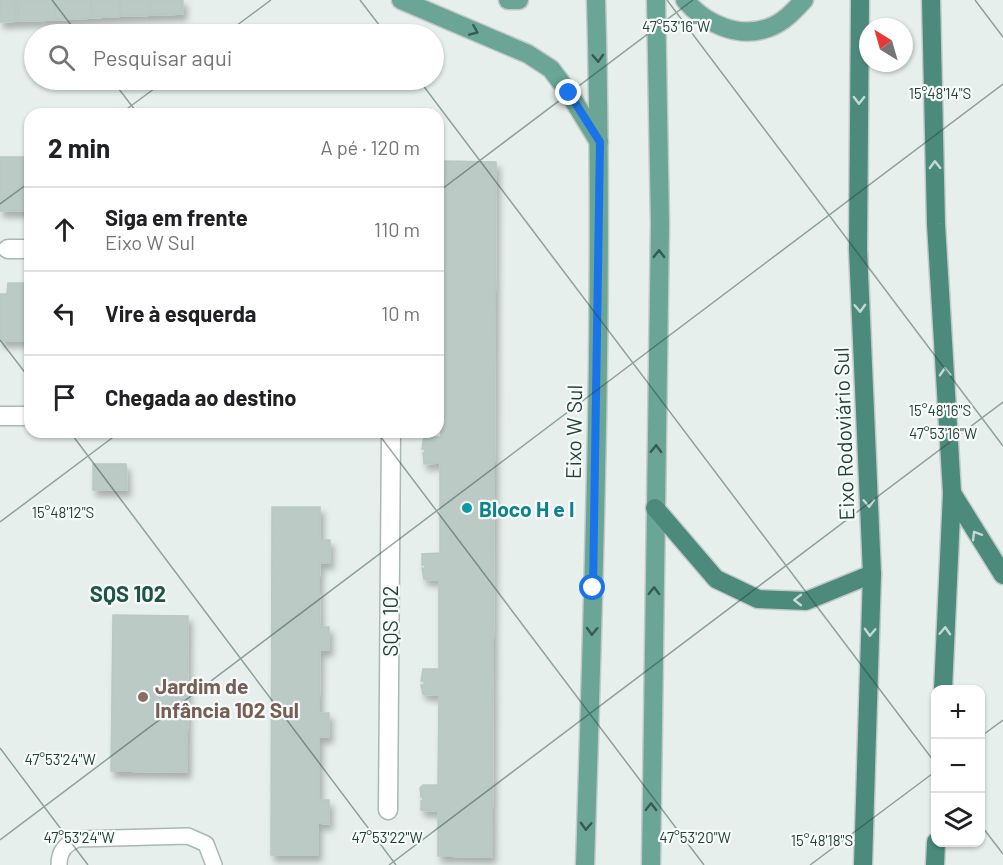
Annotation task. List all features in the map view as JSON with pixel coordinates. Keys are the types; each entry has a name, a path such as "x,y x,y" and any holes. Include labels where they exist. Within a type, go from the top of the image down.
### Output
{"highway":[{"name":"Eixo Rodoviário Sul","path":"860,0 858,249 872,574 863,865"},
{"path":"931,0 936,224 952,493 943,685"},
{"path":"952,493 1003,575"},
{"path":"655,508 716,579 758,599 806,601 872,574"},
{"path":"934,865 936,847"}],"main road":[{"path":"401,0 528,54 551,69 600,142"},
{"path":"508,0 519,0"},
{"name":"Eixo W Sul","path":"585,865 594,576 600,142 596,0"},
{"path":"651,865 660,223 656,0"},
{"path":"685,0 716,26 741,32 767,28 790,16 804,0"}],"street":[{"path":"8,249 24,249"},
{"path":"0,416 24,416"},
{"name":"SQS 102","path":"388,810 391,438"}],"lane":[{"path":"58,865 65,845 77,839 188,836 206,844 214,865"}],"building":[{"path":"0,0 18,0 19,21 0,22"},
{"path":"14,0 183,0 183,14 15,20"},
{"path":"18,0 54,0 56,20 19,21"},
{"path":"54,0 91,0 92,18 56,20"},
{"path":"91,0 120,0 120,16 92,18"},
{"path":"120,0 150,0 151,14 120,16"},
{"path":"150,0 181,0 182,13 151,14"},
{"path":"0,157 24,157 24,211 0,211"},
{"name":"Bloco H e I","path":"444,161 496,162 492,857 438,856 438,811 421,810 423,797 421,797 420,788 423,785 438,785 439,695 423,694 421,685 424,685 424,681 421,681 423,669 439,669 439,580 424,579 422,568 425,569 425,565 422,565 422,554 440,553 440,463 424,464 425,449 422,449 424,438 444,438"},
{"path":"8,283 24,283 24,341 0,341 0,294 7,294"},
{"path":"93,464 126,464 127,490 93,490"},
{"path":"272,507 320,507 320,540 330,540 330,563 320,563 319,582 320,627 329,627 329,650 320,650 319,713 329,713 329,737 319,737 319,800 329,800 329,824 318,823 318,855 271,855"},
{"name":"Jardim de Infância 102 Sul","path":"113,615 188,616 187,772 111,771"}],"place":[{"name":"Bloco H e I","path":"467,508"},
{"name":"Jardim de Infância 102 Sul","path":"143,697"}],"district":[{"name":"SQS 102","path":"128,593"}],"route":[{"path":"569,93 600,142 593,588"}]}
